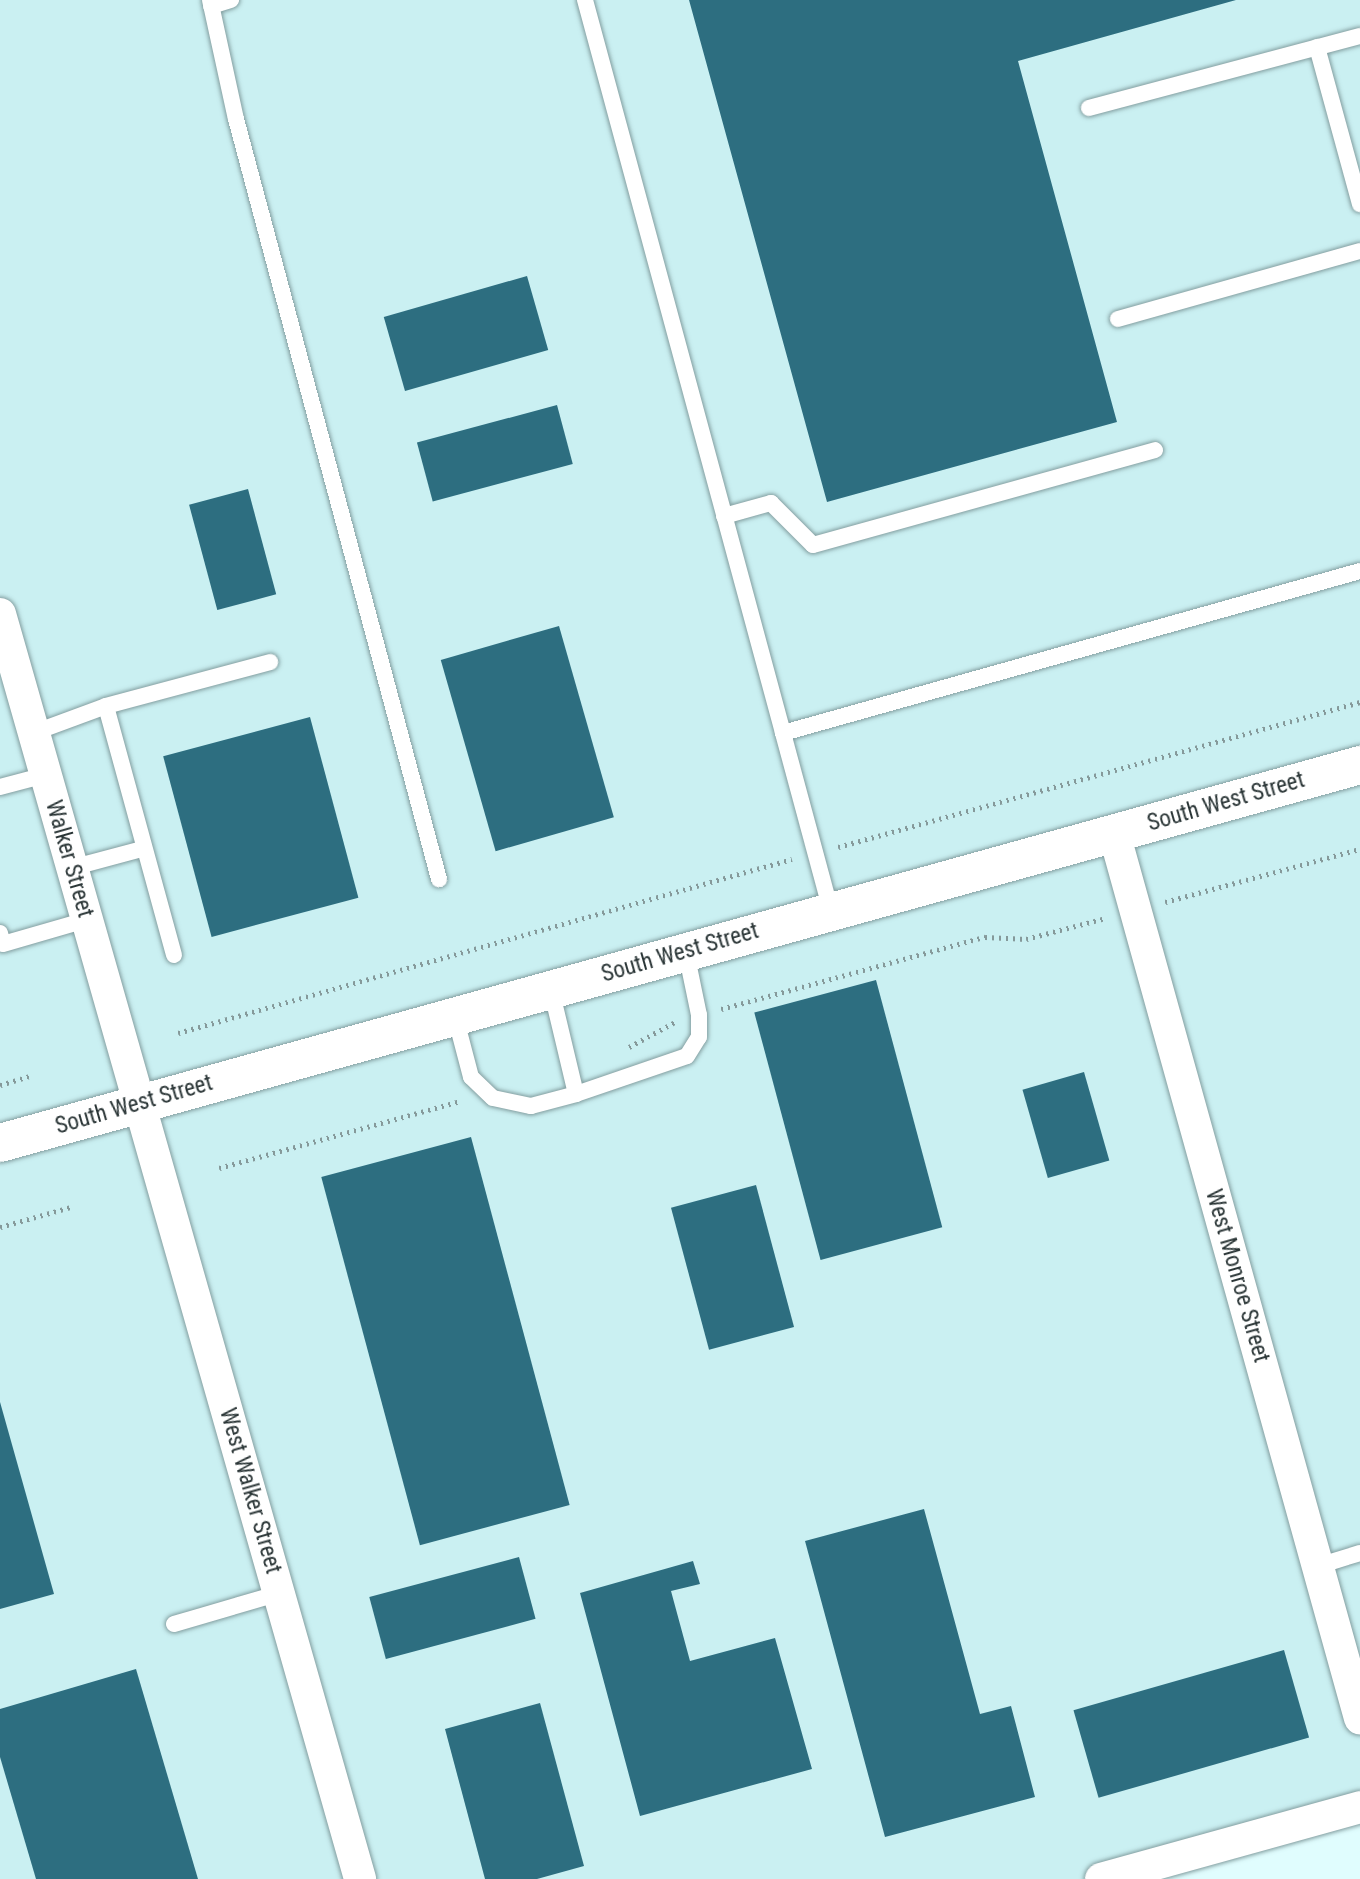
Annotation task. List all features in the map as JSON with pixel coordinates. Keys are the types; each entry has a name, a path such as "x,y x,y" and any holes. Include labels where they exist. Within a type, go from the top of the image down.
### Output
{"main road":[{"name":"South West Street","path":"0,1143 1360,765"}],"street":[{"name":"Walker Street","path":"0,614 137,1104"},
{"name":"West Monroe Street","path":"1114,833 1360,1718"},
{"name":"West Walker Street","path":"137,1104 280,1593 360,1879"},
{"path":"1101,1879 1360,1807"}],"lane":[{"path":"231,0 211,3 236,119 439,879"},
{"path":"585,0 831,911"},
{"path":"1089,108 1360,36"},
{"path":"1317,47 1360,204"},
{"path":"1118,319 1360,251"},
{"path":"724,516 771,503 813,545 1155,450"},
{"path":"783,733 1360,570"},
{"path":"33,733 106,706 270,662"},
{"path":"106,706 142,849 174,955"},
{"path":"0,787 45,775"},
{"path":"71,867 142,849"},
{"path":"0,933 3,944 86,920"},
{"path":"455,1016 471,1077 487,1094 531,1106 576,1094 687,1056 699,1037 699,1015 686,952"},
{"path":"551,989 576,1094"},
{"path":"1318,1566 1360,1553"},
{"path":"174,1624 280,1593"}],"path":[{"path":"178,1033 1360,702"},
{"path":"621,1053 659,1026 985,937 1026,939 1360,849"},
{"path":"0,1084 33,1075"},
{"path":"219,1168 487,1094"},
{"path":"0,1227 71,1207"}],"shaded area":[{"path":"0,0 1360,0 1360,1807 1101,1879 0,1879"}],"building":[{"path":"689,0 1236,0 1018,61 1117,422 827,502"},
{"path":"527,276 548,350 405,391 384,317"},
{"path":"557,405 573,464 433,501 417,443"},
{"path":"248,489 276,594 217,610 189,505"},
{"path":"559,626 614,817 496,851 441,660"},
{"path":"310,717 358,898 212,937 163,756"},
{"path":"876,980 942,1227 821,1260 754,1013"},
{"path":"1084,1072 1109,1160 1048,1178 1022,1090"},
{"path":"471,1137 570,1505 420,1545 321,1177"},
{"path":"756,1185 794,1327 709,1350 671,1208"},
{"path":"0,1402 54,1594 0,1609"},
{"path":"924,1509 980,1714 1011,1706 1035,1797 885,1837 805,1541"},
{"path":"519,1557 536,1619 386,1659 369,1597"},
{"path":"693,1561 700,1584 671,1591 690,1661 775,1638 812,1769 640,1816 580,1593"},
{"path":"1284,1650 1309,1737 1099,1798 1073,1710"},
{"path":"136,1669 198,1879 36,1879 0,1757 0,1709"},
{"path":"540,1703 584,1866 537,1879 485,1879 445,1729"}]}
